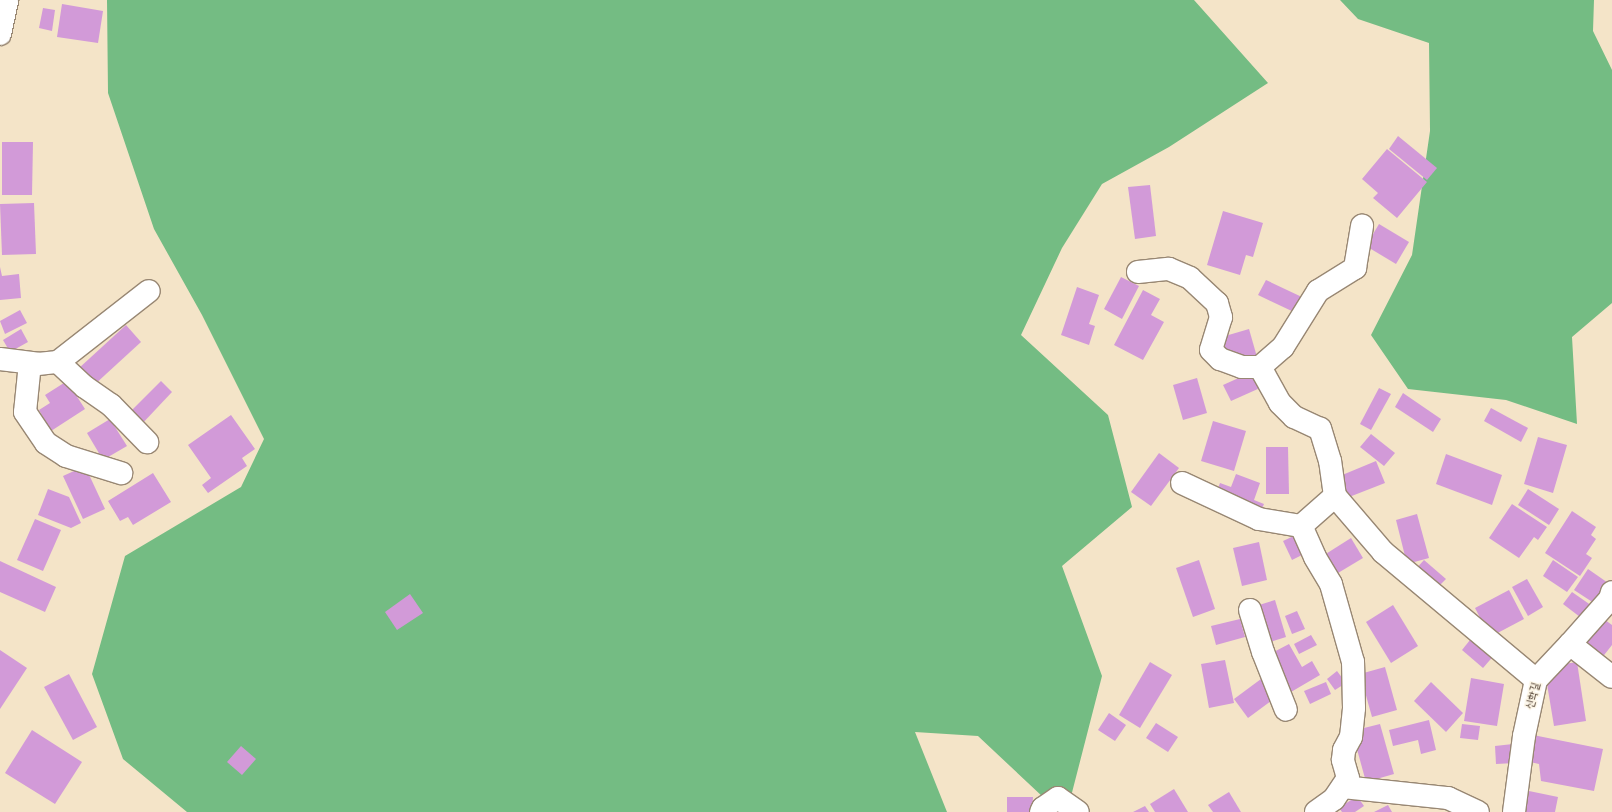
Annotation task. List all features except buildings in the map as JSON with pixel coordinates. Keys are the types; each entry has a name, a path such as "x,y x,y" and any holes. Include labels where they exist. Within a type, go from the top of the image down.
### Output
{"street":[{"path":"0,34 3,13 11,1"},
{"path":"1138,272 1169,269 1190,278 1217,303 1221,317 1211,350 1220,359 1242,367 1260,367 1283,347 1318,291 1355,268 1362,226"},
{"path":"0,359 30,363 58,362 150,291"},
{"path":"58,362 85,387 111,405 147,442"},
{"path":"30,363 25,412 46,443 66,456 121,473"},
{"path":"1260,367 1280,403 1294,417 1320,429 1330,461 1335,496 1383,552 1536,680"},
{"path":"1182,483 1259,519 1301,526"},
{"path":"1301,526 1335,496"},
{"path":"1301,526 1315,558 1331,584 1353,662 1354,708 1351,738 1344,750 1343,760 1348,778 1336,799 1316,812"},
{"name":"신학길","path":"1514,812 1524,736 1536,680 1610,599 1612,592"},
{"path":"1250,610 1263,652 1286,710"},
{"path":"1570,644 1612,677"},
{"path":"1041,812 1043,808 1058,798 1078,812"},
{"path":"1336,799 1448,798 1478,812"}],"green space":[{"path":"107,0 1194,0 1268,83 1169,147 1102,184 1062,248 1021,335 1108,415 1132,507 1062,566 1102,676 1067,812 1059,812 978,736 915,732 947,812 187,812 123,759 92,674 125,556 241,487 264,439 202,315 154,229 108,93"},
{"path":"1340,0 1594,0 1593,31 1612,70 1612,303 1572,337 1577,424 1506,400 1408,389 1371,335 1412,255 1430,131 1429,43 1358,19"}]}
